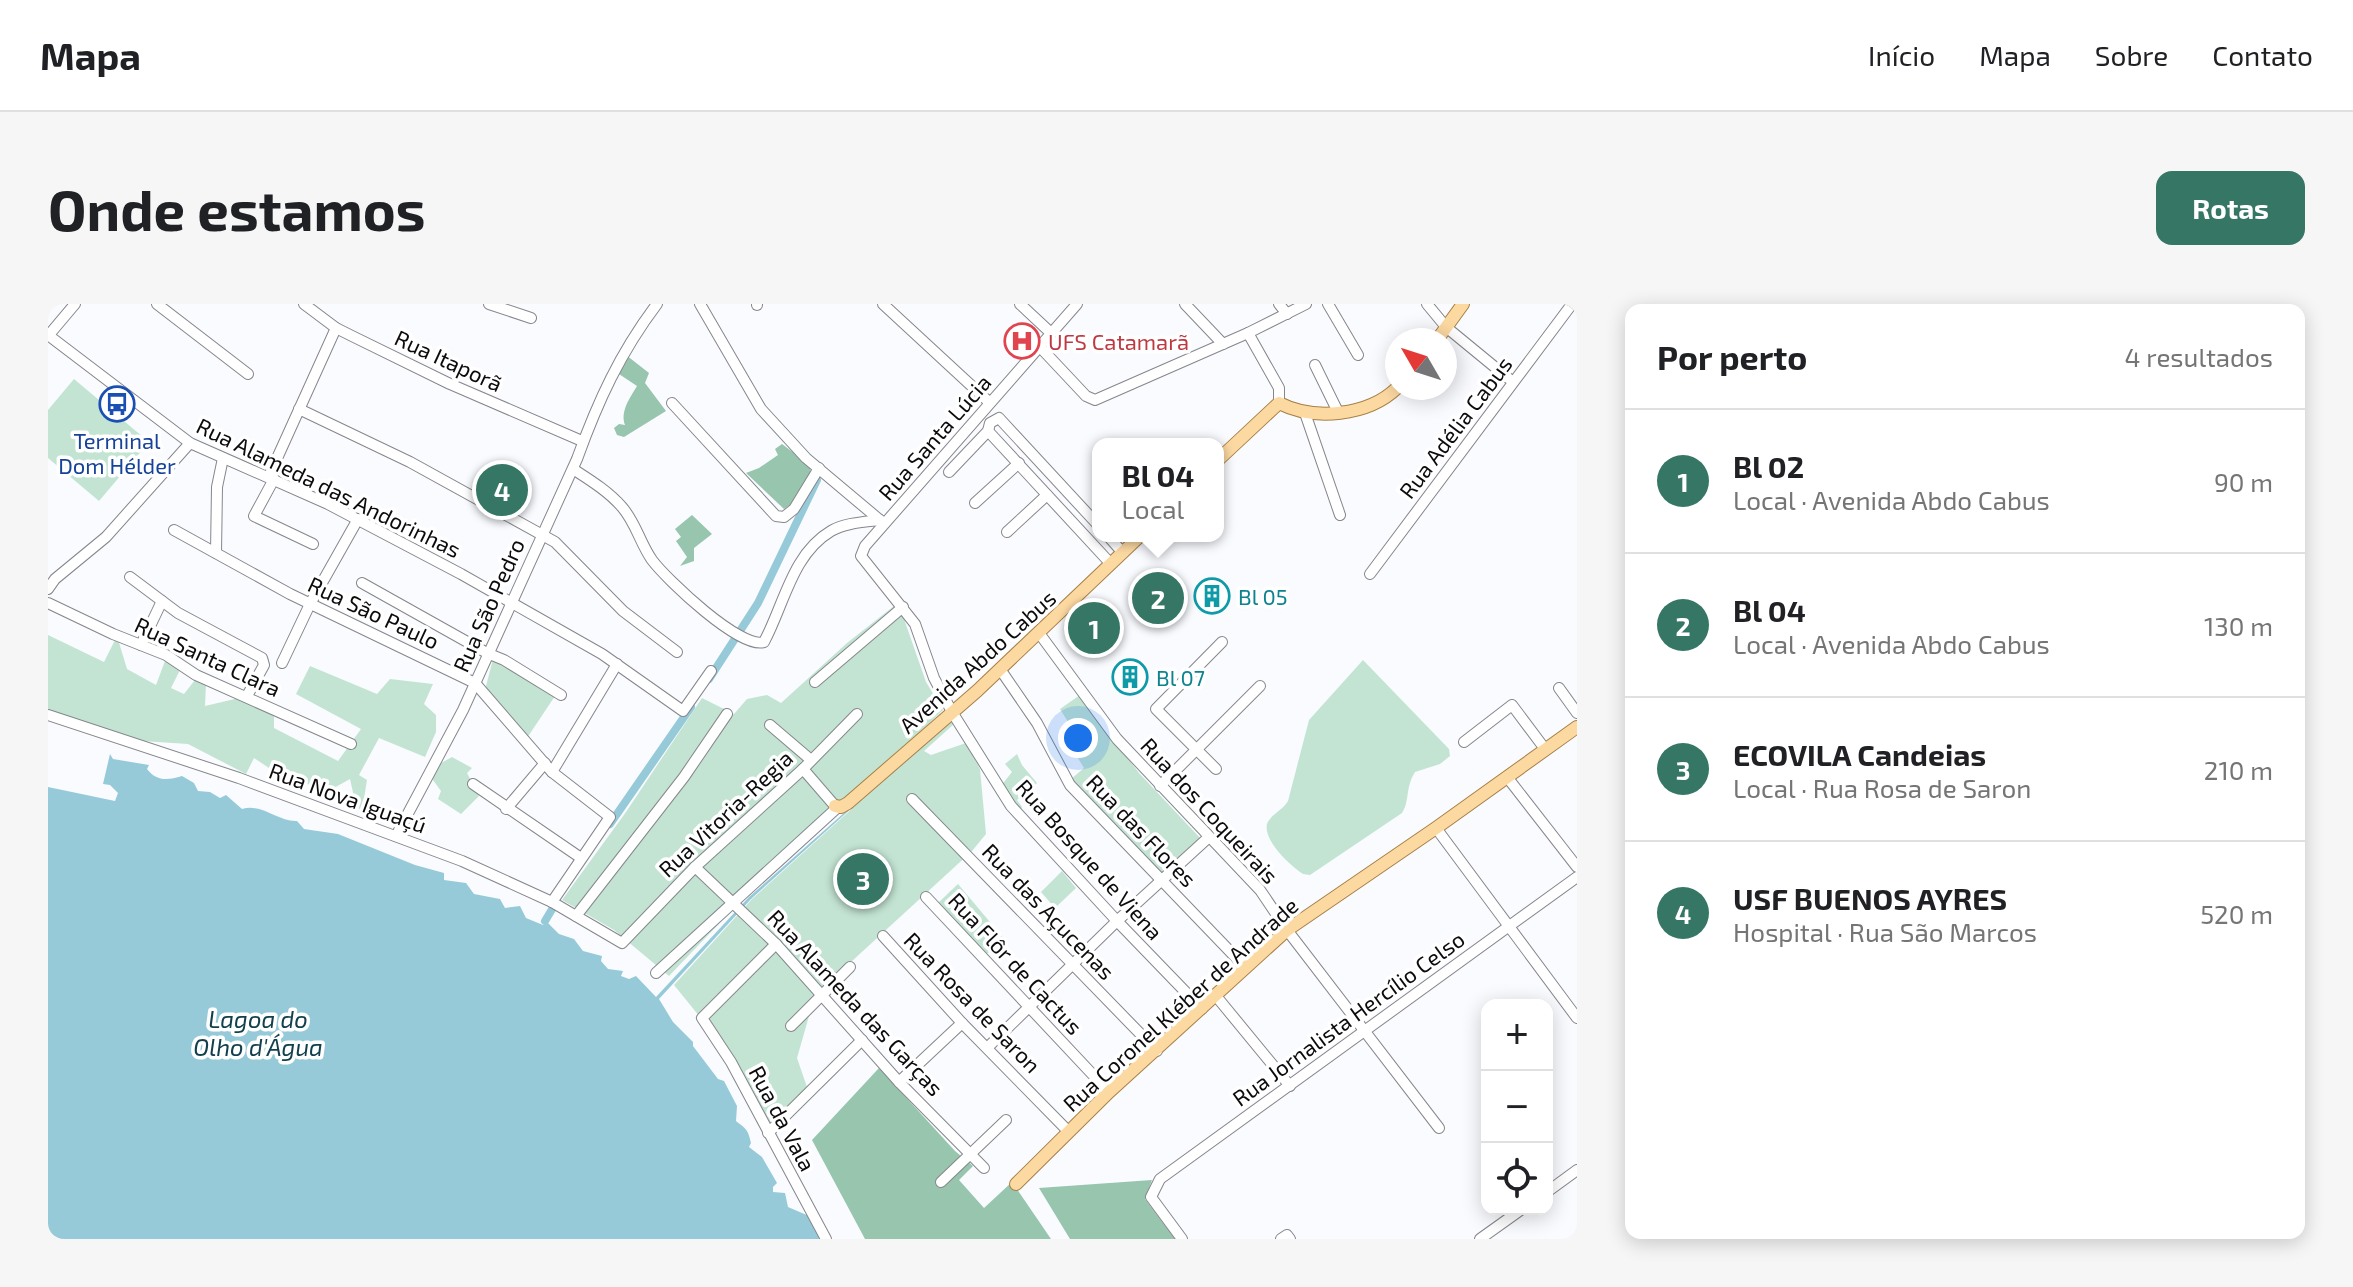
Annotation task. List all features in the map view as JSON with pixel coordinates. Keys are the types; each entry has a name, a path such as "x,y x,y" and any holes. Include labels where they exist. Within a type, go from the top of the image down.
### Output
{"main road":[{"path":"1446,327 1463,304"},
{"path":"1224,454 1279,403 1305,413 1338,412 1365,408 1385,398"},
{"name":"Avenida Abdo Cabus","path":"836,806 848,803 952,712 1134,542"},
{"name":"Rua Coronel Kléber de Andrade","path":"1016,1184 1109,1092 1287,930 1577,727"}],"street":[{"path":"48,336 75,304"},
{"path":"157,304 248,374"},
{"path":"489,304 531,318"},
{"name":"Rua São Pedro","path":"396,836 475,683 573,469 609,378 657,304"},
{"path":"700,304 761,409 819,468 882,522"},
{"path":"883,304 989,402"},
{"path":"1020,304 1051,333"},
{"name":"Rua Santa Lúcia","path":"882,522 1077,304"},
{"path":"1185,304 1223,344"},
{"path":"1279,304 1287,314"},
{"path":"1039,346 1086,396 1095,400 1306,304"},
{"path":"1328,304 1358,355"},
{"path":"1427,304 1446,327 1513,382"},
{"name":"Rua Adélia Cabus","path":"1370,574 1572,304"},
{"name":"Rua Itaporã","path":"312,306 336,328 450,384 582,441"},
{"path":"313,544 254,516 336,328"},
{"path":"1248,333 1279,388 1279,403"},
{"name":"Rua Alameda das Andorinhas","path":"48,336 190,443 272,477 358,519 617,664 683,711 711,671"},
{"path":"1315,365 1338,412"},
{"path":"672,403 776,516 784,517 794,509 819,468"},
{"path":"299,409 410,462 542,534 564,549 623,611 677,652"},
{"path":"1305,413 1340,515"},
{"path":"949,472 988,431 995,418 1002,420 1092,518"},
{"path":"988,431 1111,564"},
{"path":"50,581 93,550 190,443"},
{"path":"216,553 217,487 223,458"},
{"path":"975,503 1019,463"},
{"path":"573,469 619,504 634,522 650,557 664,574 738,635 756,644 764,642 796,571 819,540 840,527 882,522"},
{"path":"1007,532 1047,495"},
{"path":"282,663 310,604 358,519"},
{"name":"Rua Bosque de Viena","path":"882,522 861,556 903,607 921,636 928,667 952,712 1011,806 1202,1009"},
{"name":"Rua São Paulo","path":"174,530 310,604 475,683 548,767 610,817 581,858"},
{"path":"1113,542 1123,553"},
{"path":"130,577 195,623 265,662 247,696"},
{"path":"362,583 504,660 561,695"},
{"path":"141,645 162,601"},
{"name":"Rua Santa Clara","path":"48,603 166,655 196,675 351,744"},
{"path":"815,682 903,607"},
{"name":"Rua dos Coqueirais","path":"1039,633 1106,726 1260,890 1287,930 1439,1128"},
{"path":"1216,769 1156,709 1222,642"},
{"path":"506,809 548,767 617,664"},
{"name":"Rua das Flores","path":"1000,669 1037,723 1070,785 1245,967"},
{"path":"1160,786 1260,686"},
{"path":"1559,688 1577,713"},
{"path":"1464,742 1512,705 1545,749"},
{"path":"576,916 684,777 727,714"},
{"name":"Rua Vitoria-Regia","path":"622,943 695,867 857,714"},
{"name":"Rua Nova Iguaçú","path":"48,715 129,740 462,861 552,902 622,943"},
{"path":"656,973 737,904 836,806 807,764 770,725"},
{"path":"1507,777 1577,867"},
{"path":"473,784 581,858 552,902"},
{"name":"Rua das Açucenas","path":"912,799 1157,1051"},
{"path":"1436,828 1577,1018"},
{"path":"988,1047 1117,921 1209,837"},
{"name":"Rua Alameda das Garças","path":"695,867 776,944 899,1082 984,1168"},
{"name":"Rua Jornalista Hercílio Celso","path":"1182,1239 1151,1197 1160,1179 1577,877"},
{"name":"Rua Flôr de Cactus","path":"926,897 1109,1092"},
{"name":"Rua Rosa de Saron","path":"883,936 962,1023 1068,1131"},
{"name":"Rua da Vala","path":"776,944 702,1018 731,1062 826,1239"},
{"path":"791,1026 850,967"},
{"path":"1216,996 1290,1086"},
{"path":"899,1082 962,1023"},
{"path":"768,1133 862,1040"},
{"path":"941,1182 1006,1120"},
{"path":"1553,1188 1577,1170"},
{"path":"1480,1239 1514,1215"}],"green space":[{"path":"626,355 649,373 645,383 666,411 624,437 617,435 614,428 619,424 625,425 625,410 637,386 616,372"},
{"path":"74,379 149,442 99,501 48,458 48,410"},
{"path":"782,444 810,465 811,477 784,509 746,473 778,455 775,449"},
{"path":"692,515 712,534 694,548 694,561 680,566 687,557 676,541 681,537 675,529"},
{"path":"894,606 904,619 926,682 943,710 734,908 669,976 614,930 562,900 626,812 702,698 734,714 747,699 767,695 781,703 847,643"},
{"path":"48,635 104,662 117,636 127,669 156,685 165,661 182,666 171,688 184,694 195,680 206,684 205,706 239,698 274,713 274,728 338,761 361,729 296,694 310,666 377,694 390,679 433,684 424,704 436,715 436,732 425,757 379,738 359,775 367,780 362,811 356,806 350,779 332,789 287,780 254,758 246,774 188,744 142,741 48,712"},
{"path":"493,659 557,693 525,741 485,690"},
{"path":"1363,660 1449,749 1450,756 1440,764 1415,772 1402,813 1310,875 1303,874 1273,845 1267,824 1288,801 1309,720"},
{"path":"1080,695 1139,773 1201,839 1163,874 1070,780 1084,768 1076,755 1083,746 1060,709"},
{"path":"950,720 954,724 924,751 931,755 966,743 980,769 986,834 972,851 815,995 797,1058 807,1087 769,1123 730,1054 674,985 752,899"},
{"path":"1017,754 1037,783 1017,800 1022,807 1018,813 1000,787 1012,772 1005,764"},
{"path":"452,757 472,768 467,773 479,796 461,814 438,799 441,791 433,780 434,767"},
{"path":"1062,871 1076,888 1055,908 1041,892"},
{"path":"958,884 1005,940 984,956 936,905"},
{"path":"879,1068 955,1151 973,1166 959,1180 984,1208 1012,1182 1051,1239 865,1239 812,1140"},
{"path":"1152,1180 1145,1199 1175,1239 1070,1239 1039,1188"}],"water":[{"name":"Lagoa do Olho d'Água","path":"948,721 751,899 659,999 718,1079 724,1081 737,1106 736,1121 749,1135 749,1147 762,1157 777,1183 773,1192 785,1193 788,1207 809,1216 822,1239 48,1239 48,787 115,801 118,793 110,785 103,784 110,754 113,759 149,765 147,769 159,778 182,776 194,783 198,791 210,792 220,798 226,795 242,809 256,808 297,821 304,829 338,834 415,865 444,873 444,880 466,883 474,894 500,899 505,908 520,906 526,918 543,925 548,923 559,934 574,939 583,951 602,956 601,961 608,969 623,971 621,976 629,979 636,976 656,997 749,897"}],"waterway":[{"path":"709,679 758,603 817,480"},
{"path":"610,824 691,707"},
{"path":"545,921 557,901"}],"place":[{"name":"UFS Catamarã","path":"1022,341"},
{"name":"Terminal Dom Hélder","path":"117,404"},
{"name":"USF BUENOS AYRES","path":"502,490"},
{"name":"Bl 05","path":"1212,596"},
{"name":"Bl 04","path":"1158,598"},
{"name":"Bl 02","path":"1094,628"},
{"name":"Bl 07","path":"1130,677"},
{"name":"ECOVILA Candeias","path":"863,879"}]}
